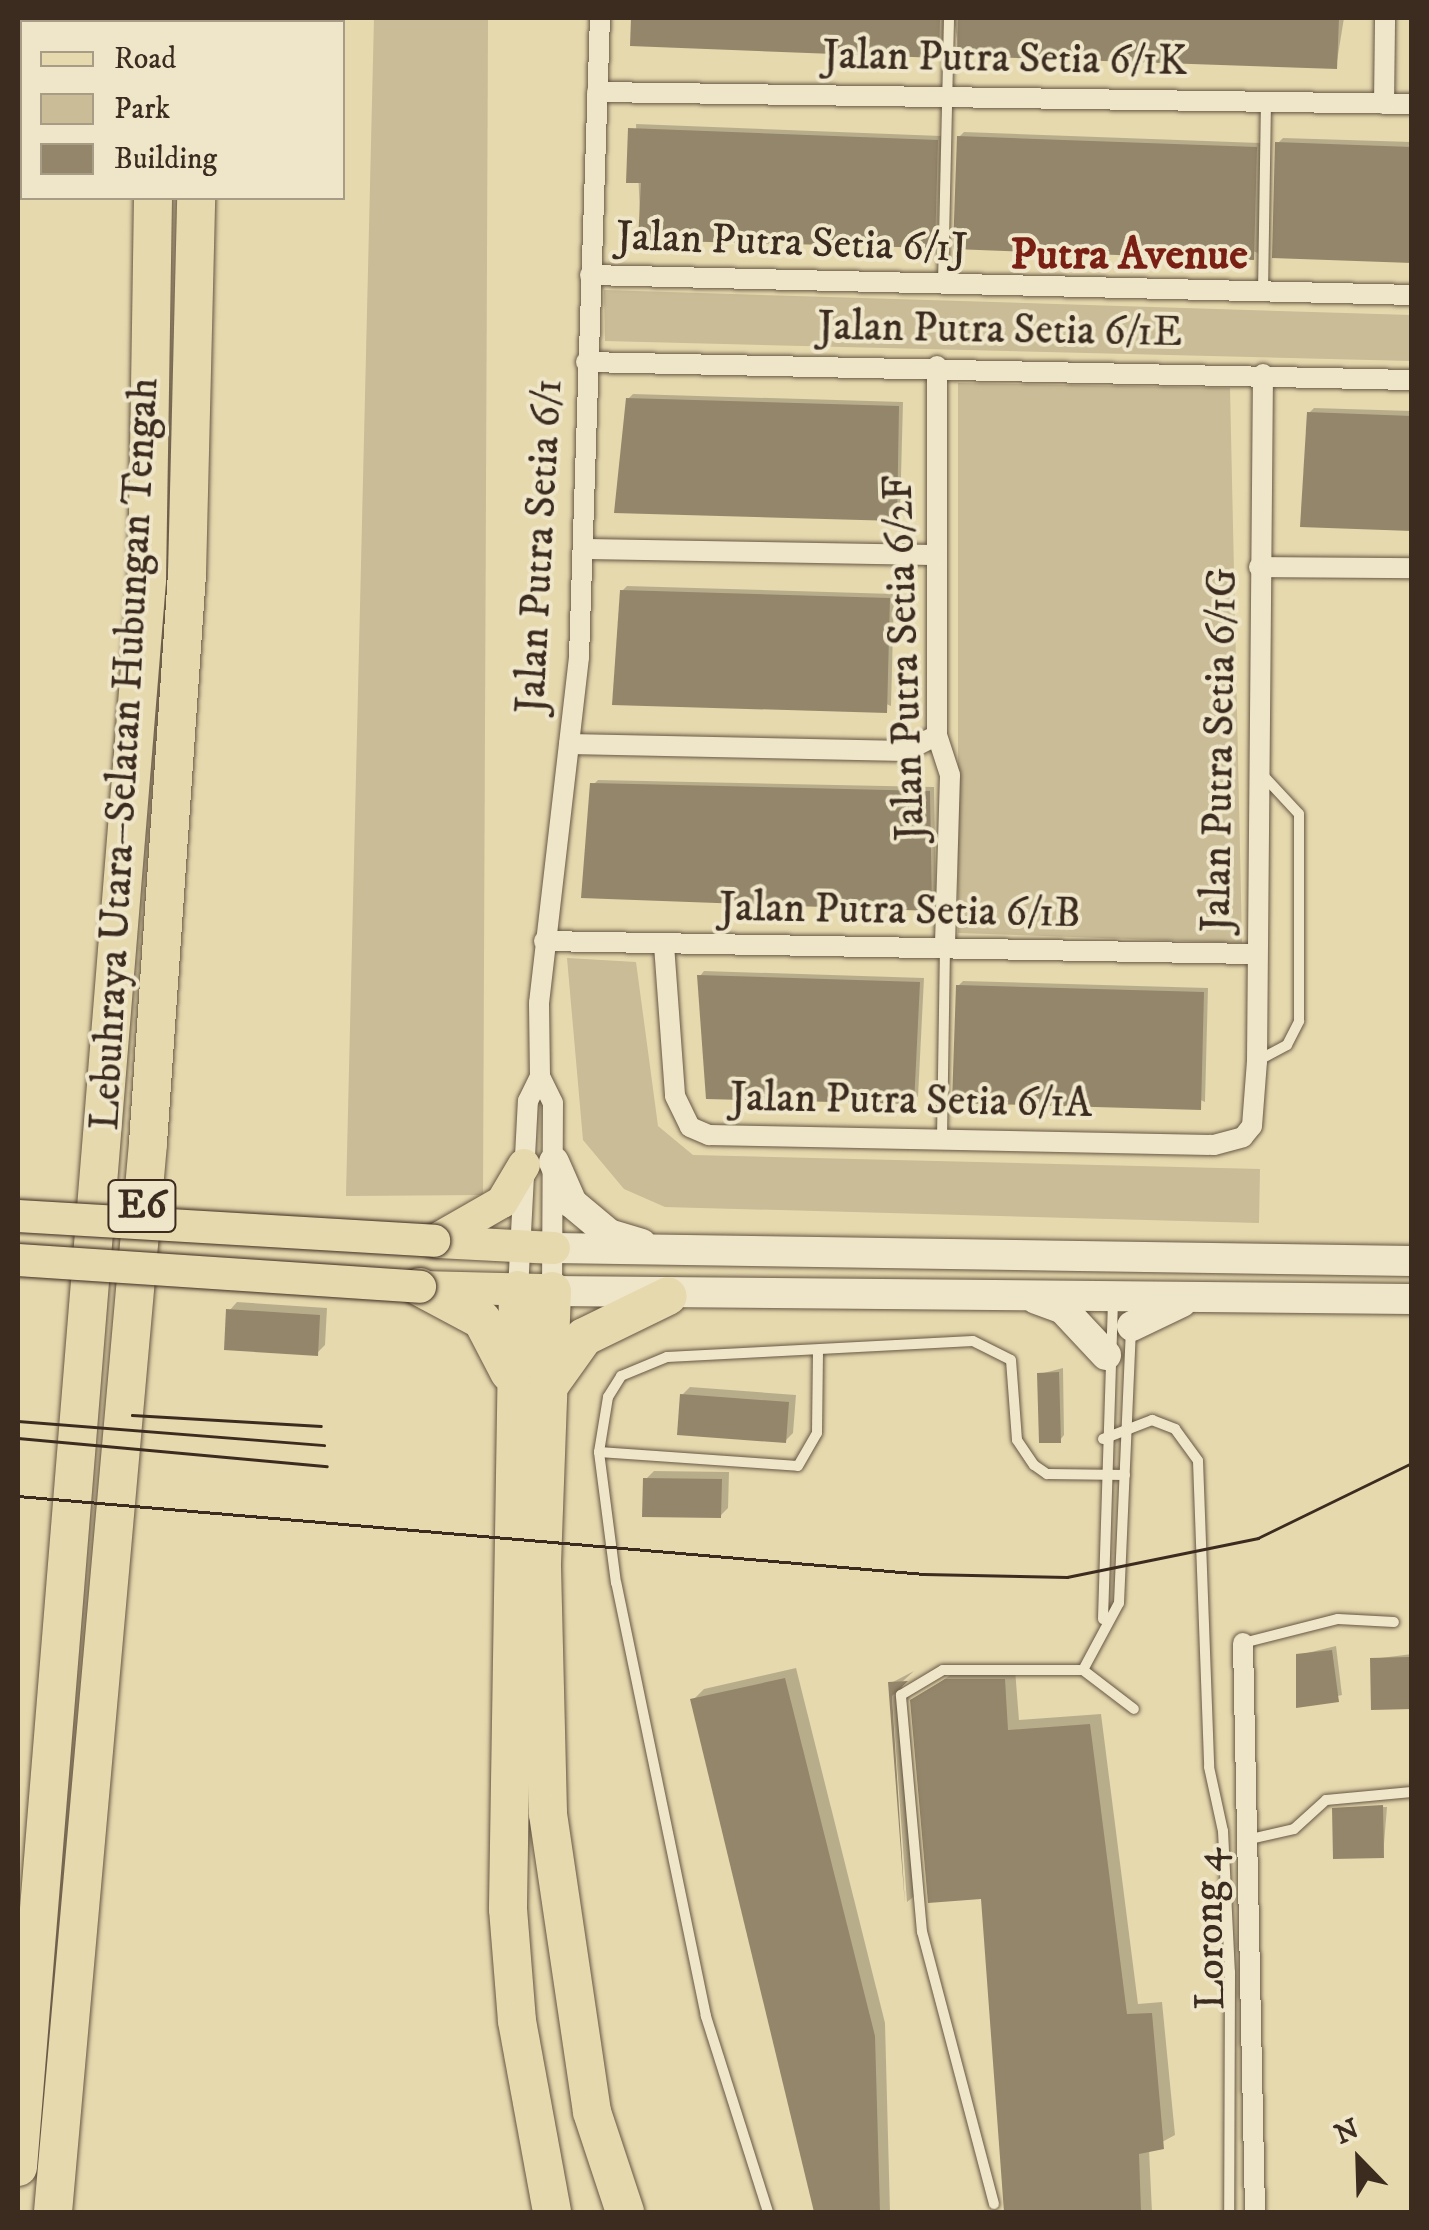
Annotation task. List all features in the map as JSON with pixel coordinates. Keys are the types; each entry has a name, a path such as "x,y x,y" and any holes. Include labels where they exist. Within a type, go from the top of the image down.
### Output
{"highway":[{"name":"Lebuhraya Utara–Selatan Hubungan Tengah","path":"18,2166 147,580 153,200"},
{"name":"Lebuhraya Utara–Selatan Hubungan Tengah","path":"53,2212 148,1143 187,574 196,200"},
{"path":"420,1287 470,1310 495,1334 531,1390 548,1814 592,2112 625,2212"},
{"path":"535,1290 508,1909 517,2021 552,2212"},
{"path":"531,1390 584,1338 668,1296"}],"main road":[{"path":"434,1241 502,1202 540,1164 572,1203 609,1234 678,1254"},
{"path":"18,1216 678,1254 1412,1262"},
{"path":"1076,1258 1117,1294"},
{"path":"1117,1294 1164,1258"},
{"path":"18,1260 420,1287 668,1296 1117,1294 1412,1299"},
{"path":"1024,1294 1063,1310 1106,1355"},
{"path":"1132,1326 1204,1295"}],"street":[{"name":"Jalan Putra Setia 6/1","path":"540,1076 544,941 568,744 584,549 586,362 600,18"},
{"path":"1384,104 1385,18"},
{"name":"Jalan Putra Setia 6/1K","path":"598,92 1412,104"},
{"name":"Jalan Putra Setia 6/1J","path":"590,274 1412,296"},
{"name":"Jalan Putra Setia 6/1E","path":"586,362 937,366 1412,380"},
{"name":"Jalan Putra Setia 6/2F","path":"937,366 937,735 950,776 945,948"},
{"name":"Jalan Putra Setia 6/1G","path":"1252,1126 1257,1061 1263,374"},
{"path":"584,549 937,554"},
{"path":"1260,567 1412,568"},
{"path":"568,744 906,751 937,735"},
{"name":"Jalan Putra Setia 6/1B","path":"544,941 1256,954"},
{"name":"Jalan Putra Setia 6/1A","path":"664,945 674,1096 690,1127 1214,1145 1252,1126"},
{"path":"535,1290 554,1248 528,1101 540,1076"},
{"path":"535,1290 520,1246 553,1103 540,1076"},
{"name":"Lorong 4","path":"1243,1643 1255,2212"}],"lane":[{"path":"942,284 949,18"},
{"path":"1263,292 1266,100"},
{"path":"1257,1061 1287,1045 1300,1021 1299,814 1259,771"},
{"path":"942,1138 945,948"},
{"path":"1083,1670 1103,1620 1118,1603 1132,1309 1117,1294"},
{"path":"1103,1620 1106,1355 1117,1294"},
{"path":"768,2212 706,2016 616,1583 599,1452 608,1398 642,1364 818,1350 993,1345 1011,1360 1024,1454 1047,1474 1125,1475"},
{"path":"599,1452 798,1466 817,1433 818,1350"},
{"path":"1103,1440 1127,1423 1175,1429 1198,1461 1209,1767 1223,1831 1230,1972 1229,2212"},
{"path":"1243,1643 1338,1619 1394,1622"},
{"path":"994,2204 922,1932 901,1695 942,1670 1083,1670 1134,1709"},
{"path":"1246,1840 1294,1829 1326,1800 1412,1792"}],"green space":[{"path":"374,18 488,18 483,1195 346,1196"},
{"path":"604,290 1411,315 1411,361 605,341"},
{"path":"958,383 1230,388 1242,943 958,933"},
{"path":"567,958 636,962 658,1126 693,1155 1260,1169 1259,1223 665,1207 624,1189 583,1140"}],"building":[{"path":"631,18 940,18 939,58 630,46"},
{"path":"958,18 1339,18 1337,69 957,56"},
{"path":"628,128 938,140 935,248 638,240 641,183 626,183"},
{"path":"957,136 1257,147 1254,260 953,249"},
{"path":"1275,142 1412,147 1412,263 1272,258"},
{"path":"626,398 899,406 897,521 614,513"},
{"path":"1307,412 1412,416 1412,531 1300,527"},
{"path":"620,590 890,598 887,713 612,705"},
{"path":"590,783 930,791 932,911 581,898"},
{"path":"697,975 920,982 914,1104 706,1099"},
{"path":"956,985 1204,992 1201,1110 952,1103"},
{"path":"226,1309 320,1315 318,1356 224,1350"},
{"path":"1059,1372 1061,1443 1039,1443 1037,1373"},
{"path":"680,1394 789,1402 786,1443 677,1435"},
{"path":"643,1478 722,1479 721,1518 642,1517"},
{"path":"1332,1650 1339,1702 1296,1708 1296,1654"},
{"path":"1409,1657 1412,1709 1371,1710 1370,1658"},
{"path":"785,1678 875,2036 880,2212 814,2212 690,1699"},
{"path":"945,1679 1005,1679 1008,1730 1090,1724 1127,2014 1152,2013 1164,2149 1139,2154 1141,2212 1004,2212 981,1899 928,1903 910,1700"},
{"path":"908,1681 892,1696 905,1905 888,1682"},
{"path":"1383,1805 1384,1858 1333,1859 1332,1808"}],"tram line":[{"path":"132,1415 321,1426"},
{"path":"18,1421 324,1445"},
{"path":"18,1438 327,1466"},
{"path":"18,1496 924,1574 1067,1577 1258,1538 1412,1463"}],"district":[{"name":"Putra Avenue","path":"1129,256"}]}
